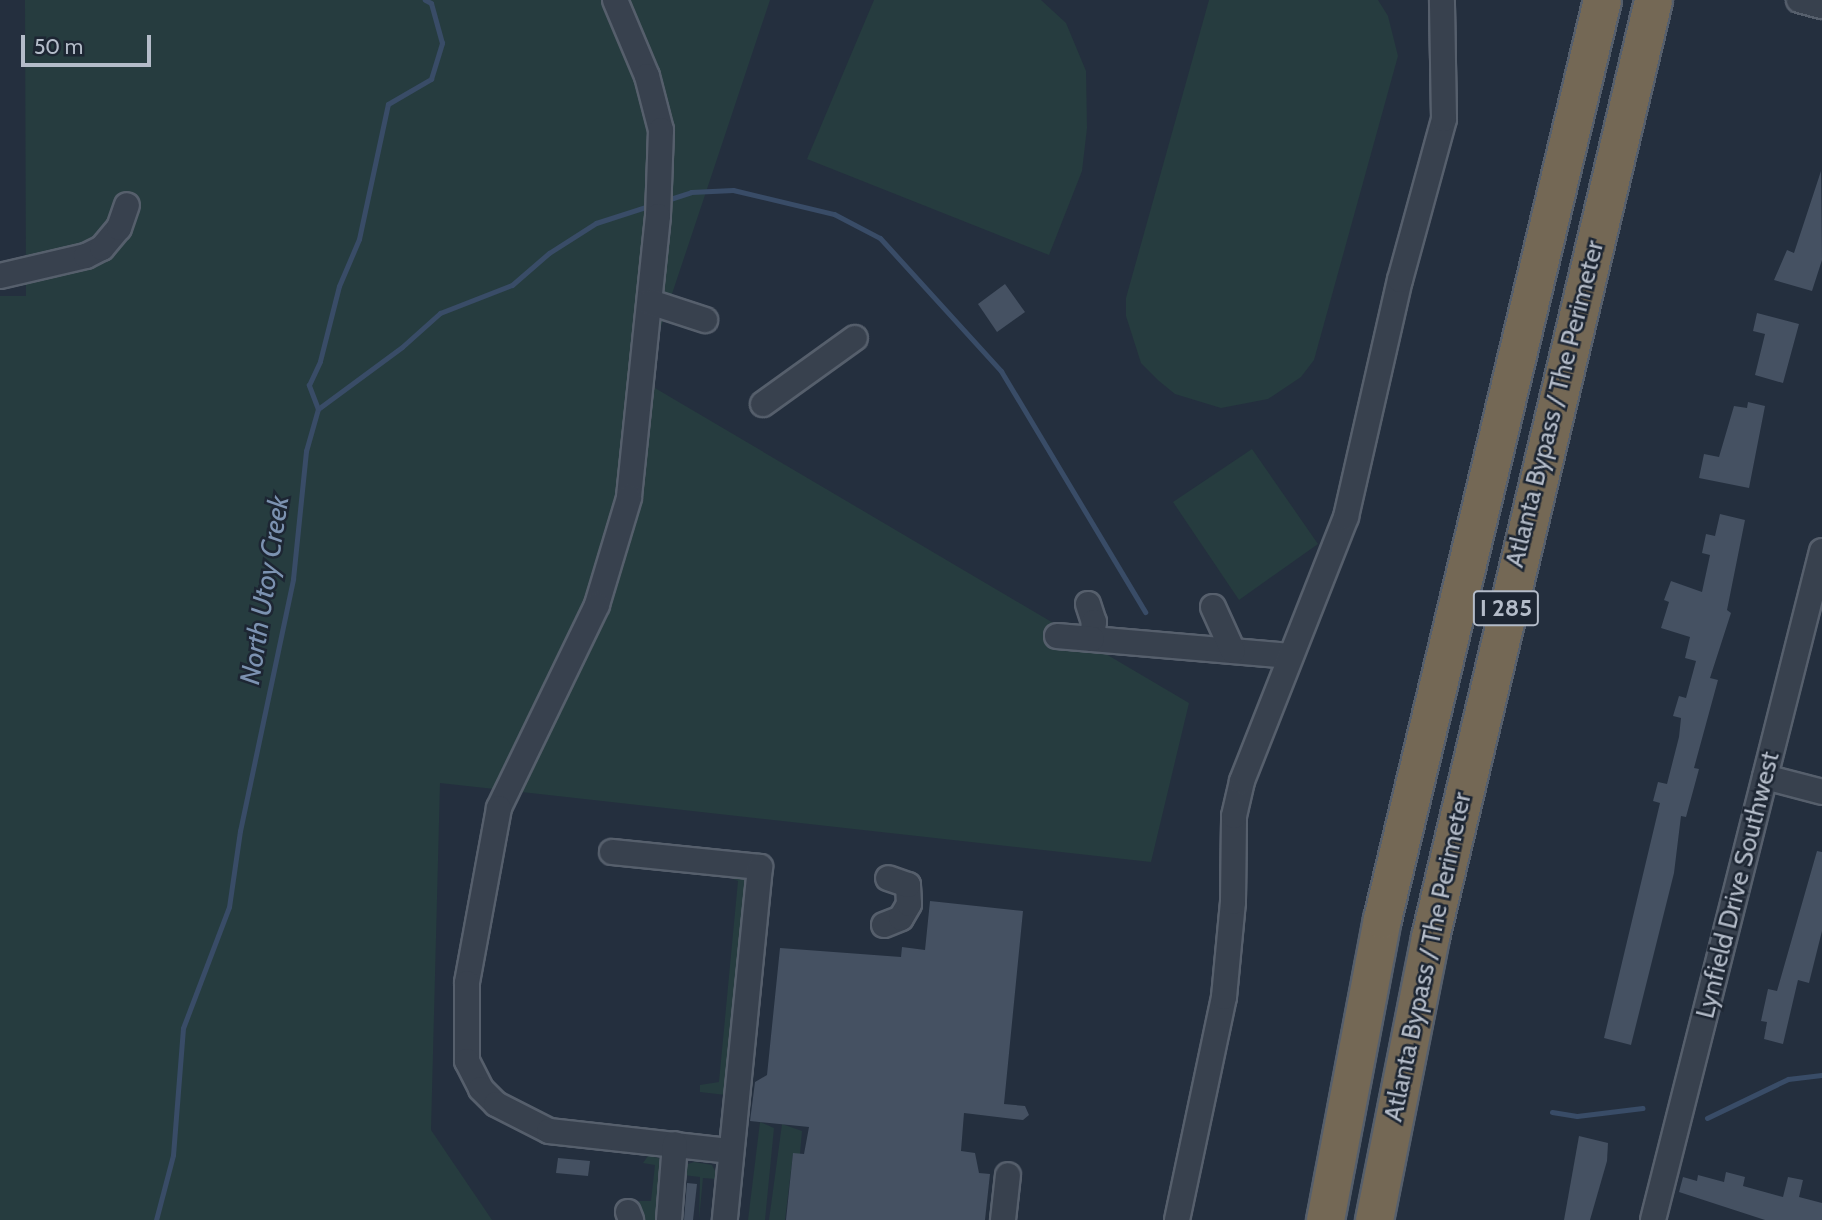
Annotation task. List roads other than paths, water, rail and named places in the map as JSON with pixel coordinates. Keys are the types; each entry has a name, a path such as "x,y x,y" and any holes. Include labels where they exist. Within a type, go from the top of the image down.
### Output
{"highway":[{"name":"Atlanta Bypass / The Perimeter","path":"1325,1220 1382,919 1602,0"},
{"name":"Atlanta Bypass / The Perimeter","path":"1374,1220 1430,937 1653,0"}],"street":[{"path":"615,0 656,102 661,177 637,440 620,536 597,605 499,808 467,983 464,1028 467,1061 481,1089 519,1118 549,1131 732,1151"},
{"path":"1177,1220 1224,997 1233,902 1234,816 1242,781 1346,517 1400,280 1444,119 1442,0"},
{"path":"1799,0 1822,6"},
{"path":"0,276 86,256 102,248 119,228 127,205"},
{"path":"650,302 705,320"},
{"path":"763,404 855,338"},
{"name":"Lynfield Drive Southwest","path":"1653,1220 1822,551"},
{"path":"1088,604 1094,622 1092,639"},
{"path":"1213,607 1233,652"},
{"path":"1057,636 1290,656"},
{"path":"1765,777 1822,792"},
{"path":"611,852 767,867 725,1220"},
{"path":"884,925 901,918 909,904 908,885 888,878"},
{"path":"669,1220 675,1144"},
{"path":"1003,1220 1008,1175"}],"waterway":[{"name":"North Utoy Creek","path":"156,1220 173,1155 183,1028 229,907 240,831 293,579 306,451 318,409 309,385 320,361 339,286 359,239 388,104 431,79 442,43 431,3 425,0"},
{"path":"664,201 691,192 733,190 834,214 880,238 1001,371 1145,612"},
{"path":"318,409 402,347 440,313 512,285 549,253 596,223 652,205"},
{"path":"1707,1118 1788,1079 1822,1075"},
{"path":"1552,1112 1577,1116 1643,1108"}]}
